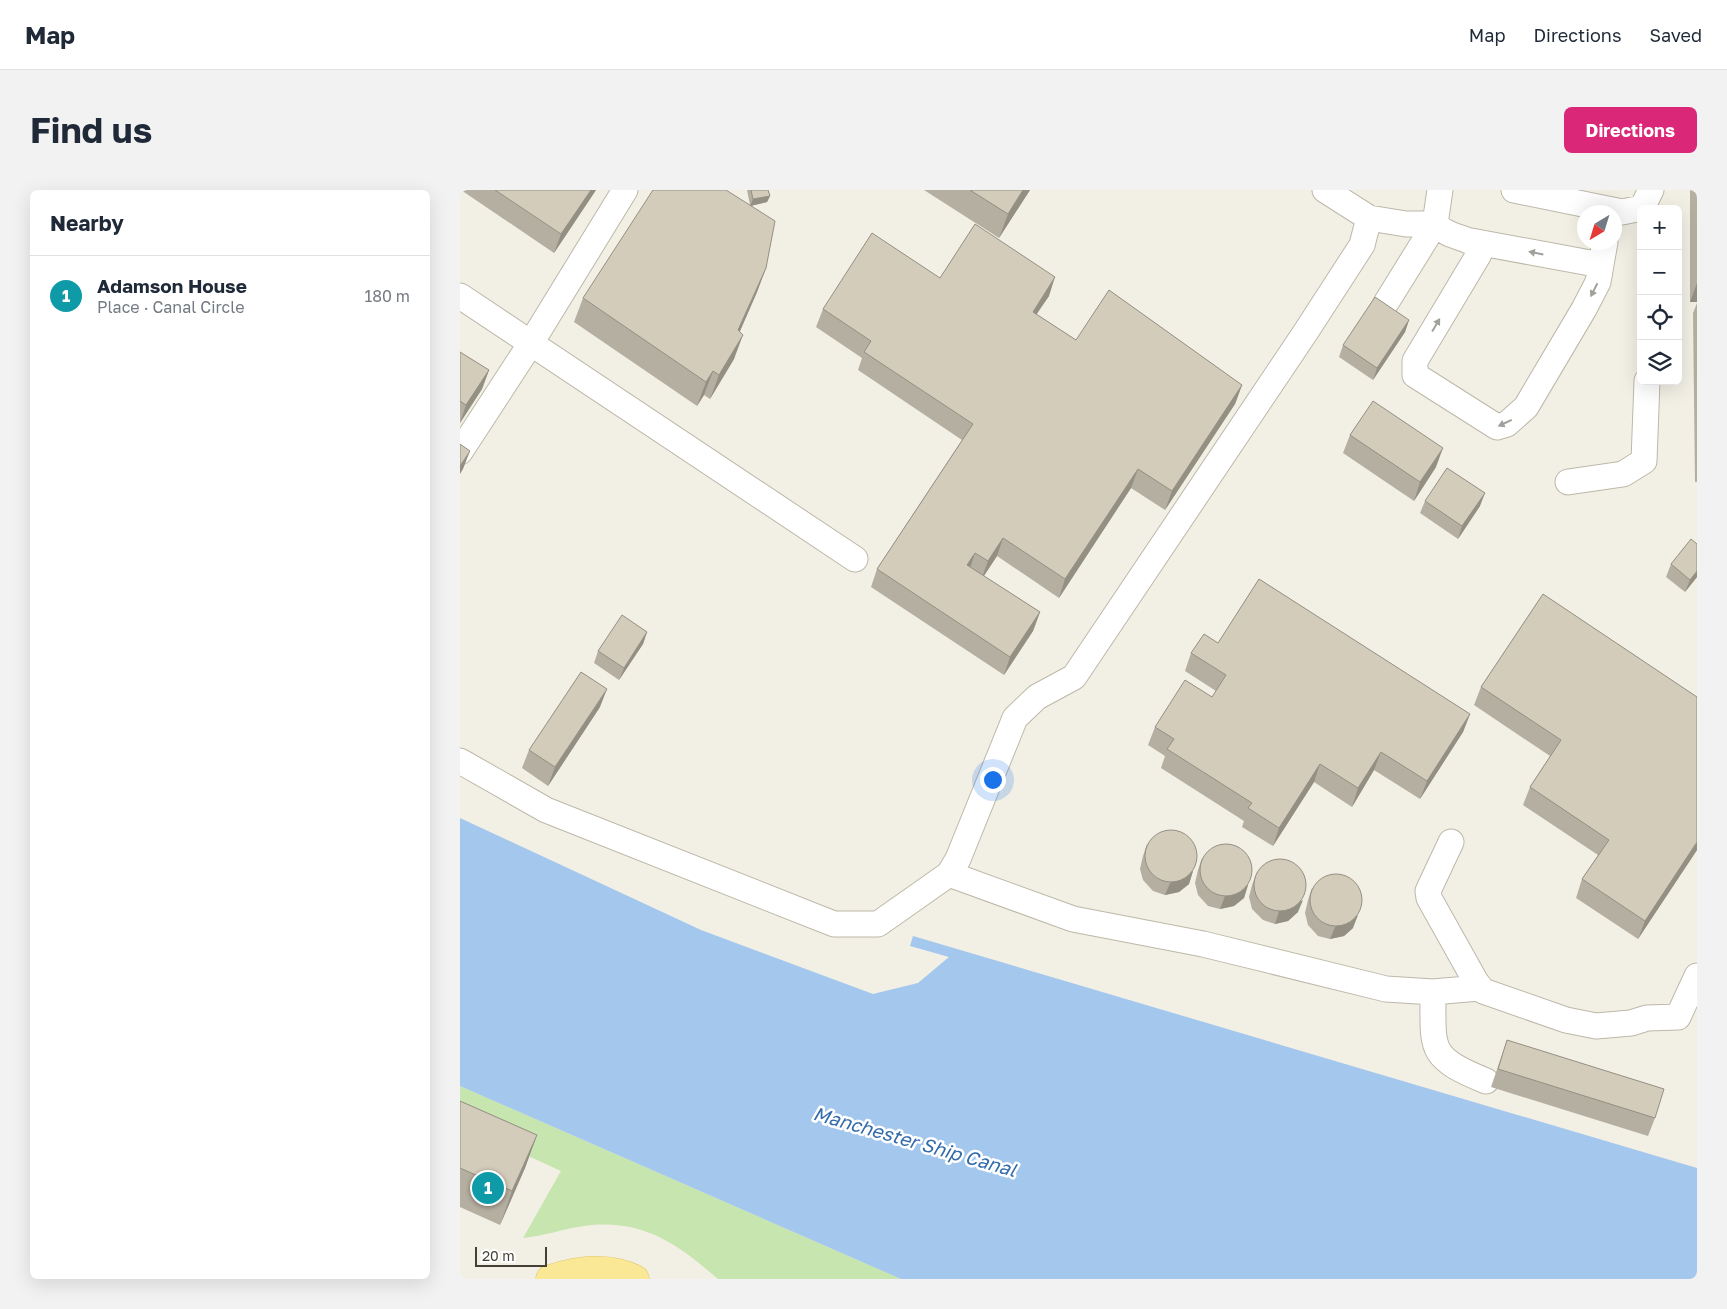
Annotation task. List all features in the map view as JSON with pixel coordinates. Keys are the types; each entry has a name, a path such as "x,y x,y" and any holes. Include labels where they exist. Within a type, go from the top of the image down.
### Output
{"main road":[{"path":"550,1279 572,1272 600,1270 635,1279"}],"lane":[{"path":"460,452 531,343 624,190"},
{"path":"1325,190 1370,218 1406,224 1435,224 1449,236 1471,241 1603,254 1598,282 1526,407 1507,424 1497,427 1415,375 1415,361 1479,254 1478,246 1471,241"},
{"path":"1386,303 1435,224 1440,190"},
{"path":"1514,190 1630,207"},
{"path":"460,761 546,810 834,924 878,924 949,874 958,859 1015,718 1038,697 1074,677 1362,245 1370,218"},
{"path":"460,296 855,559"},
{"path":"1568,482 1624,474 1644,461 1647,385"},
{"path":"1451,842 1428,891 1429,898 1480,988 1491,994 1566,1020 1596,1026 1631,1023 1647,1018 1688,1018 1697,976"},
{"path":"949,874 1073,919 1203,944 1386,989 1433,992 1480,988"},
{"path":"1433,992 1433,1040 1439,1055 1459,1070 1486,1081"}],"green space":[{"path":"460,1086 901,1279 718,1279 673,1244 641,1230 623,1226 584,1226 523,1238 561,1171 460,1125"}],"water":[{"name":"Manchester Ship Canal","path":"460,818 701,930 873,994 918,983 949,957 910,946 913,936 1697,1168 1697,1279 901,1279 460,1086"}],"building":[{"path":"495,190 591,190 561,234"},
{"path":"653,190 726,190 775,221 766,268 738,330 743,335 719,375 713,371 706,382 583,298"},
{"path":"751,190 768,190 770,196 753,199"},
{"path":"970,190 1023,190 1008,214"},
{"path":"975,224 1055,277 1033,312 1076,340 1109,290 1242,385 1172,491 1138,469 1065,579 1003,538 988,561 975,553 967,565 1040,612 1010,657 877,569 973,424 864,352 871,341 823,309 872,233 940,278"},
{"path":"1375,297 1409,320 1377,368 1343,345"},
{"path":"460,352 489,370 466,405 460,401"},
{"path":"1373,401 1443,448 1420,482 1350,435"},
{"path":"460,444 470,451 460,466"},
{"path":"1447,468 1485,493 1462,526 1425,501"},
{"path":"1691,539 1697,544 1697,571 1690,580 1671,564"},
{"path":"1259,579 1470,714 1427,781 1381,752 1358,788 1320,764 1279,828 1248,808 1252,803 1167,749 1174,739 1155,727 1185,680 1212,697 1226,675 1191,653 1204,634 1218,643"},
{"path":"1543,594 1697,697 1697,842 1645,921 1582,879 1609,840 1530,787 1561,740 1481,687"},
{"path":"622,615 647,632 624,668 598,651"},
{"path":"581,672 607,689 555,767 529,750"},
{"path":"1166,830 1176,830 1190,837 1197,851 1197,861 1190,875 1176,882 1166,882 1156,878 1149,871 1145,861 1145,851 1149,841 1156,834"},
{"path":"1221,844 1231,844 1245,851 1252,865 1252,875 1245,889 1231,896 1221,896 1211,892 1204,885 1200,875 1200,865 1204,855 1211,848"},
{"path":"1275,859 1285,859 1295,863 1302,870 1306,885 1302,900 1295,907 1285,911 1275,911 1265,907 1258,900 1254,890 1254,880 1258,870 1265,863"},
{"path":"1331,874 1341,874 1355,881 1362,895 1362,905 1355,919 1341,926 1331,926 1321,922 1314,915 1310,905 1310,895 1314,885 1321,878"},
{"path":"1507,1040 1664,1089 1655,1118 1498,1069"},
{"path":"460,1101 537,1135 512,1191 460,1168"}],"place":[{"name":"Adamson House","path":"488,1188"}]}
